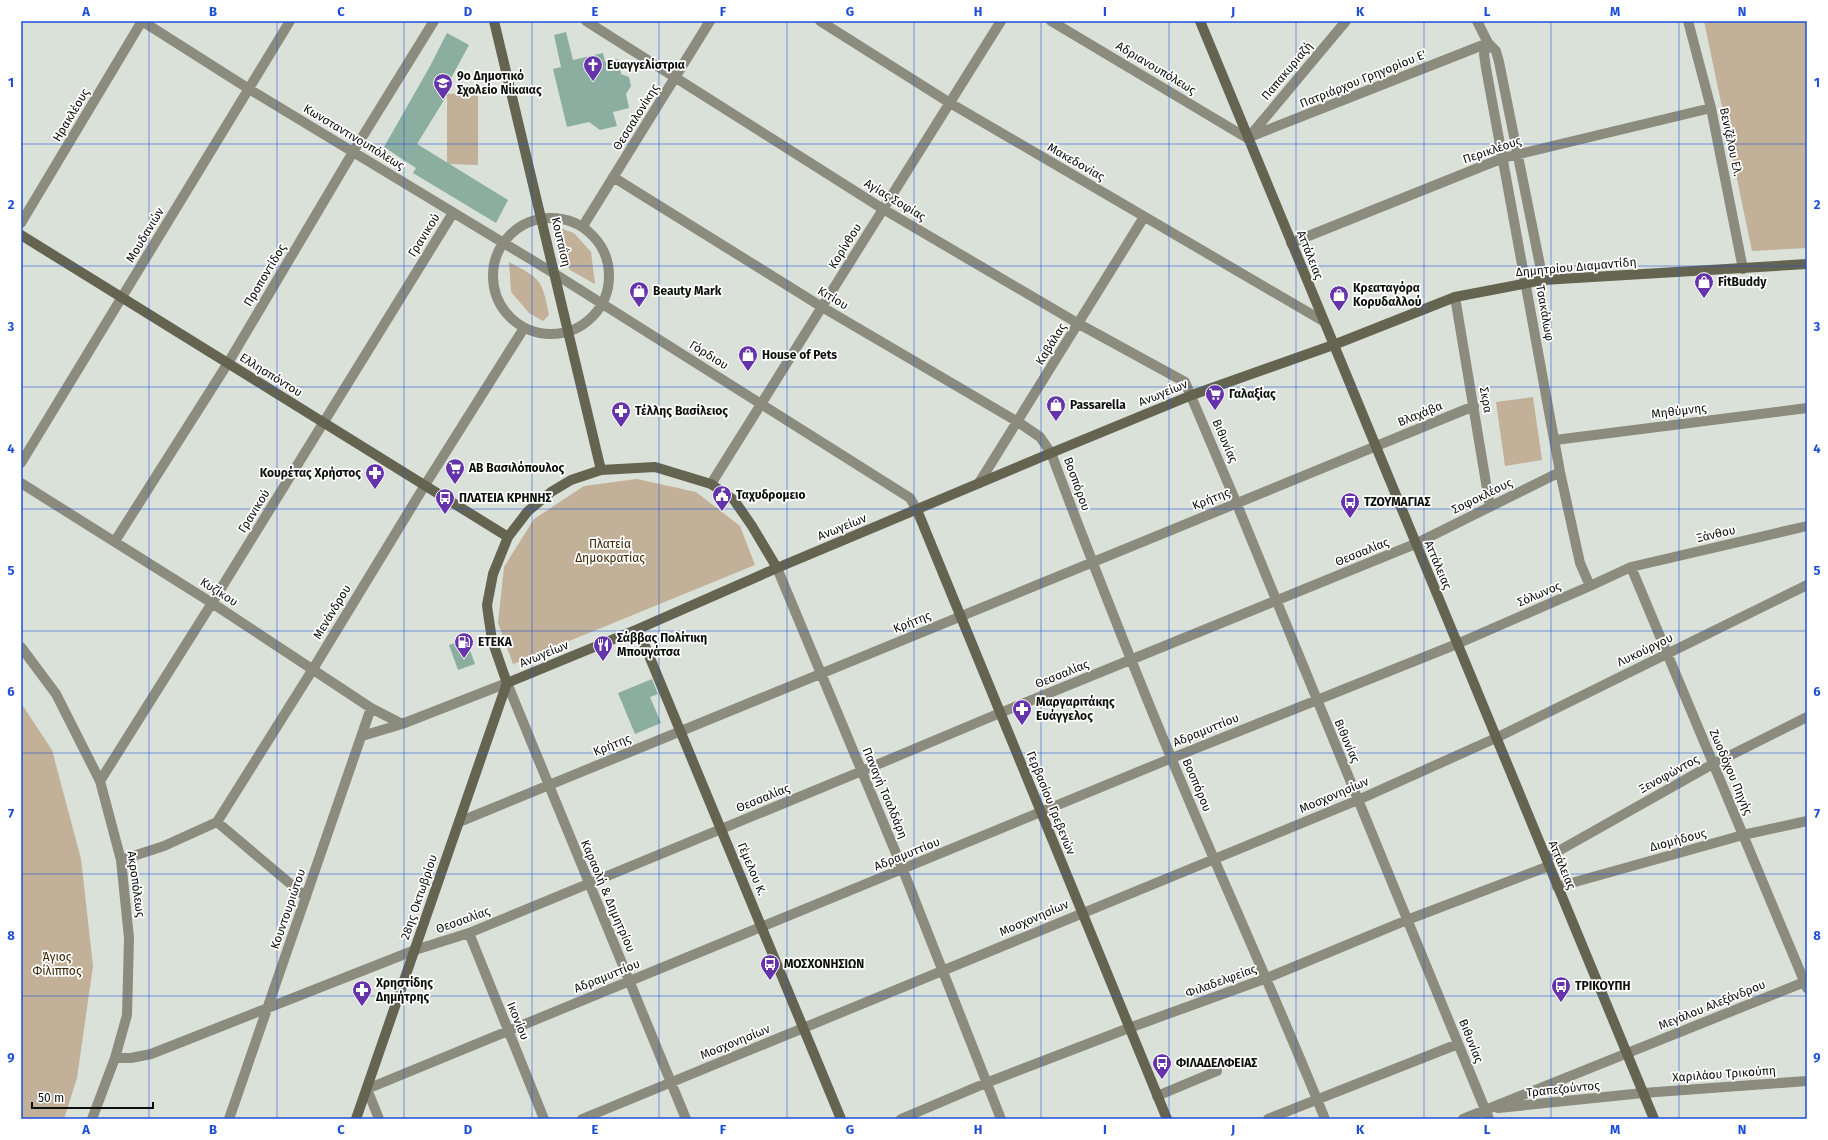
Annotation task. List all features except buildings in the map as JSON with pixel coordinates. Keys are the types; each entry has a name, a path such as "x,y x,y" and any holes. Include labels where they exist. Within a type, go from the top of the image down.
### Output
{"main road":[{"name":"Κουταΐση","path":"494,21 601,470"},
{"name":"Αττάλειας","path":"1200,21 1247,138 1654,1119"},
{"name":"Ελλησπόντου","path":"21,234 508,537"},
{"name":"Δημητρίου Διαμαντίδη","path":"1333,345 1454,297 1543,280 1807,264"},
{"name":"Ανωγείων","path":"507,683 638,629 777,568 1051,452 1192,395 1333,345"},
{"path":"507,683 492,640 488,605 493,574 508,537 528,511 551,492 571,480 601,470 655,467 711,484 734,500 752,526 777,568"},
{"name":"Γερβασίου Γρεβενών","path":"917,510 1167,1119"},
{"name":"Γέμελου Κ.","path":"638,629 841,1119"},
{"name":"28ης Οκτωβρίου","path":"356,1119 507,683"}],"street":[{"name":"Κωνσταντινουπόλεως","path":"142,21 249,89 555,274"},
{"name":"Ηρακλέους","path":"21,223 142,21"},
{"name":"Μουδανιών","path":"21,463 123,298 290,21"},
{"name":"Προποντίδος","path":"115,541 228,363 353,152 434,21"},
{"name":"Αγίας Σοφίας","path":"586,21 883,209 1079,324 1185,382 1192,395"},
{"name":"Θεσσαλονίκης","path":"583,226 710,21"},
{"name":"Μακεδονίας","path":"820,21 950,103 1323,320"},
{"name":"Κορίνθου","path":"711,484 1000,21"},
{"name":"Αδριανουπόλεως","path":"1051,21 1247,138"},
{"name":"Παπακυριαζή","path":"1247,138 1346,21"},
{"name":"Τσακάλωφ","path":"1478,21 1488,43 1496,51 1499,62 1543,280"},
{"name":"Βενιζέλου Ελ.","path":"1688,21 1711,108 1743,268"},
{"name":"Πατριάρχου Γρηγορίου Ε'","path":"1247,138 1488,43"},
{"name":"Τσακάλωφ","path":"1488,43 1484,54 1485,65 1527,283 1560,472 1580,563 1590,586"},
{"name":"Περικλέους","path":"1291,243 1503,158 1711,108"},
{"name":"Κιτίου","path":"614,178 822,307 1018,422 1040,437"},
{"name":"Γρανικού","path":"100,781 324,423 453,213"},
{"path":"541,217 563,218 583,226 602,245 610,268 609,290 604,304 587,323 569,333 546,335 524,328 502,308 493,289 494,261 501,242 517,228 541,217"},
{"name":"Καβάλας","path":"979,483 1144,217"},
{"name":"Γόρδιου","path":"555,274 910,498"},
{"name":"Σκρα","path":"1454,297 1474,406 1490,507"},
{"name":"Μενάνδρου","path":"217,822 313,669 424,485 524,328"},
{"name":"Βιθυνίας","path":"1192,395 1487,1114"},
{"name":"Βλαχάβα","path":"1375,446 1474,406"},
{"name":"Μηθύμνης","path":"1555,440 1807,408"},
{"name":"Βοσπόρου","path":"1040,437 1051,452 1092,562 1172,758 1326,1119"},
{"name":"Κρήτης","path":"459,822 1375,446"},
{"name":"Σοφοκλέους","path":"1415,544 1560,472"},
{"name":"Κυζίκου","path":"21,483 212,603 371,708 402,724"},
{"name":"Γερβασίου Γρεβενών","path":"910,498 917,510"},
{"name":"Ξάνθου","path":"1631,566 1807,526"},
{"name":"Θεσσαλίας","path":"115,1058 131,1058 151,1054 415,950 469,933 862,771 1000,712 1132,660 1415,544"},
{"name":"Σόλωνος","path":"1457,644 1590,586 1631,566"},
{"name":"Ζωοδόχου Πηγής","path":"1631,566 1806,984"},
{"name":"Παναγή Τσαλδάρη","path":"777,568 903,870 1001,1119"},
{"name":"Λυκούργου","path":"1496,738 1807,585"},
{"name":"Αδραμυττίου","path":"367,1089 903,870 1172,758 1457,644"},
{"name":"Ακροπόλεως","path":"21,647 56,694 100,781 121,860 129,938 128,1015 115,1058 92,1119"},
{"name":"Ανωγείων","path":"362,736 402,724 507,683"},
{"name":"Καραολή & Δημητρίου","path":"507,683 686,1119"},
{"name":"Κουντουριώτου","path":"229,1119 371,708"},
{"name":"Ξενοφώντος","path":"1547,862 1713,764 1807,717"},
{"name":"Μοσχονησίων","path":"582,1119 1082,912 1358,800 1496,738"},
{"name":"Διομήδους","path":"1557,886 1743,835 1807,821"},
{"path":"121,860 164,846 217,822 306,897"},
{"name":"Φιλαδελφείας","path":"901,1119 986,1083 1129,1028 1267,978 1547,862"},
{"name":"Ικονίου","path":"469,933 544,1119"},
{"name":"Μεγάλου Αλεξάνδρου","path":"1627,1054 1806,984"},
{"path":"1268,1119 1458,1044"},
{"name":"Τραπεζούντος","path":"1487,1114 1627,1054"},
{"path":"1157,1096 1217,1070"},
{"name":"Χαριλάου Τρικούπη","path":"1643,1093 1807,1081"},
{"path":"367,1089 379,1119"},
{"name":"Τραπεζούντος","path":"1463,1119 1487,1114 1643,1093"}],"green space":[{"path":"1704,21 1807,21 1807,248 1752,251"},
{"path":"478,93 478,165 447,164 447,94"},
{"path":"557,227 574,233 591,252 595,284 570,270 563,257"},
{"path":"509,262 528,272 542,287 549,315 543,321 529,313 511,292"},
{"path":"1533,397 1542,460 1505,466 1496,402"},
{"name":"Πλατεία Δημοκρατίας","path":"637,479 696,492 740,526 755,565 513,664 498,623 504,567 534,519 584,486"},
{"name":"Άγιος Φίλιππος","path":"21,703 52,750 81,859 93,966 77,1078 64,1119 21,1119"}],"place":[{"name":"Ευαγγελίστρια","path":"593,82"},
{"name":"9o Δημοτικό Σχολείο Νίκαιας","path":"443,100"},
{"name":"FitBuddy","path":"1704,299"},
{"name":"Beauty Mark","path":"639,308"},
{"name":"Κρεαταγόρα Κορυδαλλού","path":"1339,312"},
{"name":"House of Pets","path":"748,372"},
{"name":"Γαλαξίας","path":"1215,411"},
{"name":"Passarella","path":"1056,422"},
{"name":"Τέλλης Βασίλειος","path":"621,428"},
{"name":"ΑΒ Βασιλόπουλος","path":"455,485"},
{"name":"Κουρέτας Χρήστος","path":"375,490"},
{"name":"Ταχυδρομειο","path":"722,512"},
{"name":"ΠΛΑΤΕΙΑ ΚΡΗΝΗΣ","path":"445,515"},
{"name":"ΤΖΟΥΜΑΓΙΑΣ","path":"1350,519"},
{"name":"ΕΤΕΚΑ","path":"464,659"},
{"name":"Σάββας Πολίτικη Μπουγάτσα","path":"603,662"},
{"name":"Μαργαριτάκης Ευάγγελος","path":"1022,726"},
{"name":"ΜΟΣΧΟΝΗΣΙΩΝ","path":"770,981"},
{"name":"ΤΡΙΚΟΥΠΗ","path":"1561,1003"},
{"name":"Χρηστίδης Δημήτρης","path":"362,1007"},
{"name":"ΦΙΛΑΔΕΛΦΕΙΑΣ","path":"1162,1080"}]}
